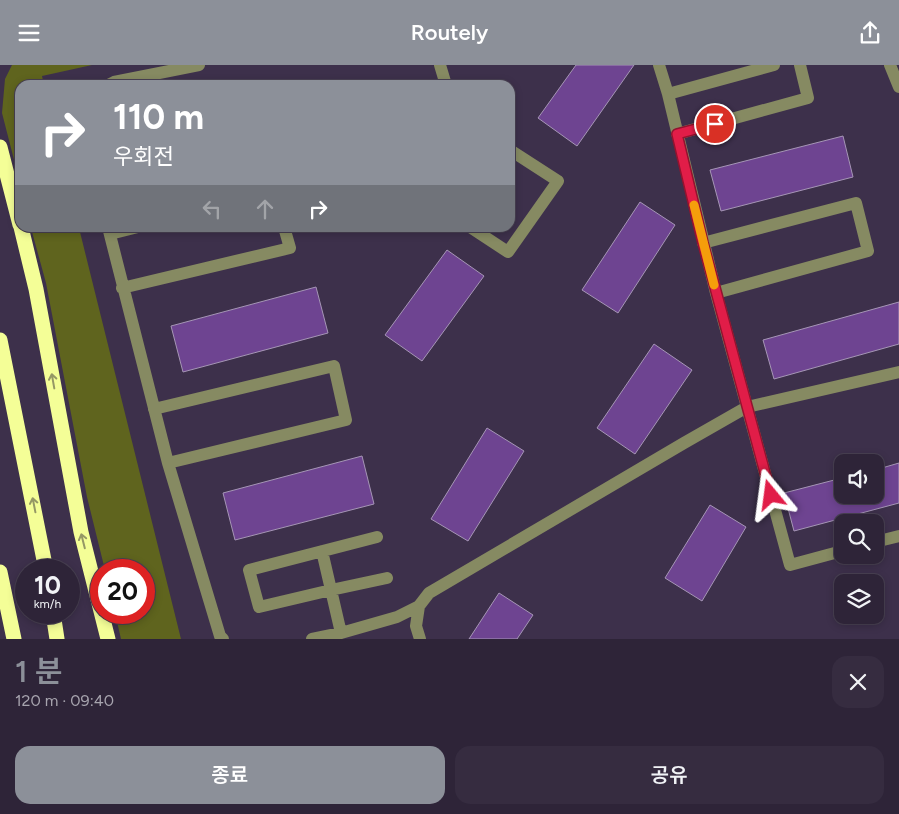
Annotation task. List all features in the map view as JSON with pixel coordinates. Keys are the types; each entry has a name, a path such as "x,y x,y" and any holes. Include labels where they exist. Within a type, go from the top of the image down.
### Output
{"highway":[{"path":"0,147 15,206"},
{"path":"22,232 36,289 81,532 108,639"},
{"path":"0,340 44,559"},
{"path":"0,571 14,639"},
{"path":"55,624 57,639"}],"street":[{"path":"124,80 199,65"},
{"path":"440,65 444,80"},
{"path":"659,65 668,94 716,293 790,565 834,553"},
{"path":"668,94 774,65"},
{"path":"677,134 808,99 800,65"},
{"path":"890,65 899,87"},
{"path":"477,232 508,253 558,181 515,156"},
{"path":"703,243 856,203 868,251 716,293"},
{"path":"109,232 168,463 220,636 223,639"},
{"path":"122,288 290,248 285,232"},
{"path":"154,409 334,366 346,420 168,463"},
{"path":"312,639 397,617 419,606 429,593 747,407 899,371"},
{"path":"884,540 899,536"},
{"path":"377,537 250,570 259,607 387,578"},
{"path":"322,551 341,633"},
{"path":"419,606 416,625 420,639"}],"green space":[{"path":"12,65 92,65 42,76 43,80 15,80 15,164 2,113 5,79"},
{"path":"32,232 80,232 181,639 121,639 118,624 155,624 155,559 102,559 87,497 46,283"}],"building":[{"path":"576,65 634,65 577,146 538,118"},
{"path":"843,136 853,177 721,211 710,170"},
{"path":"640,202 675,225 618,313 582,290"},
{"path":"447,250 484,276 422,361 385,335"},
{"path":"316,287 328,333 183,372 171,326"},
{"path":"899,302 899,344 774,379 763,340"},
{"path":"654,344 692,370 635,454 597,428"},
{"path":"487,428 524,451 468,541 431,519"},
{"path":"362,456 374,504 235,540 223,493"},
{"path":"899,463 899,503 858,514 834,514 834,520 794,531 784,493 834,480 834,504 884,504 884,467"},
{"path":"710,505 746,527 702,601 665,578"},
{"path":"499,593 533,615 517,639 469,639"}],"slow traffic":[{"path":"694,205 714,285"}],"route":[{"path":"715,124 677,134 703,243 771,495"}]}
